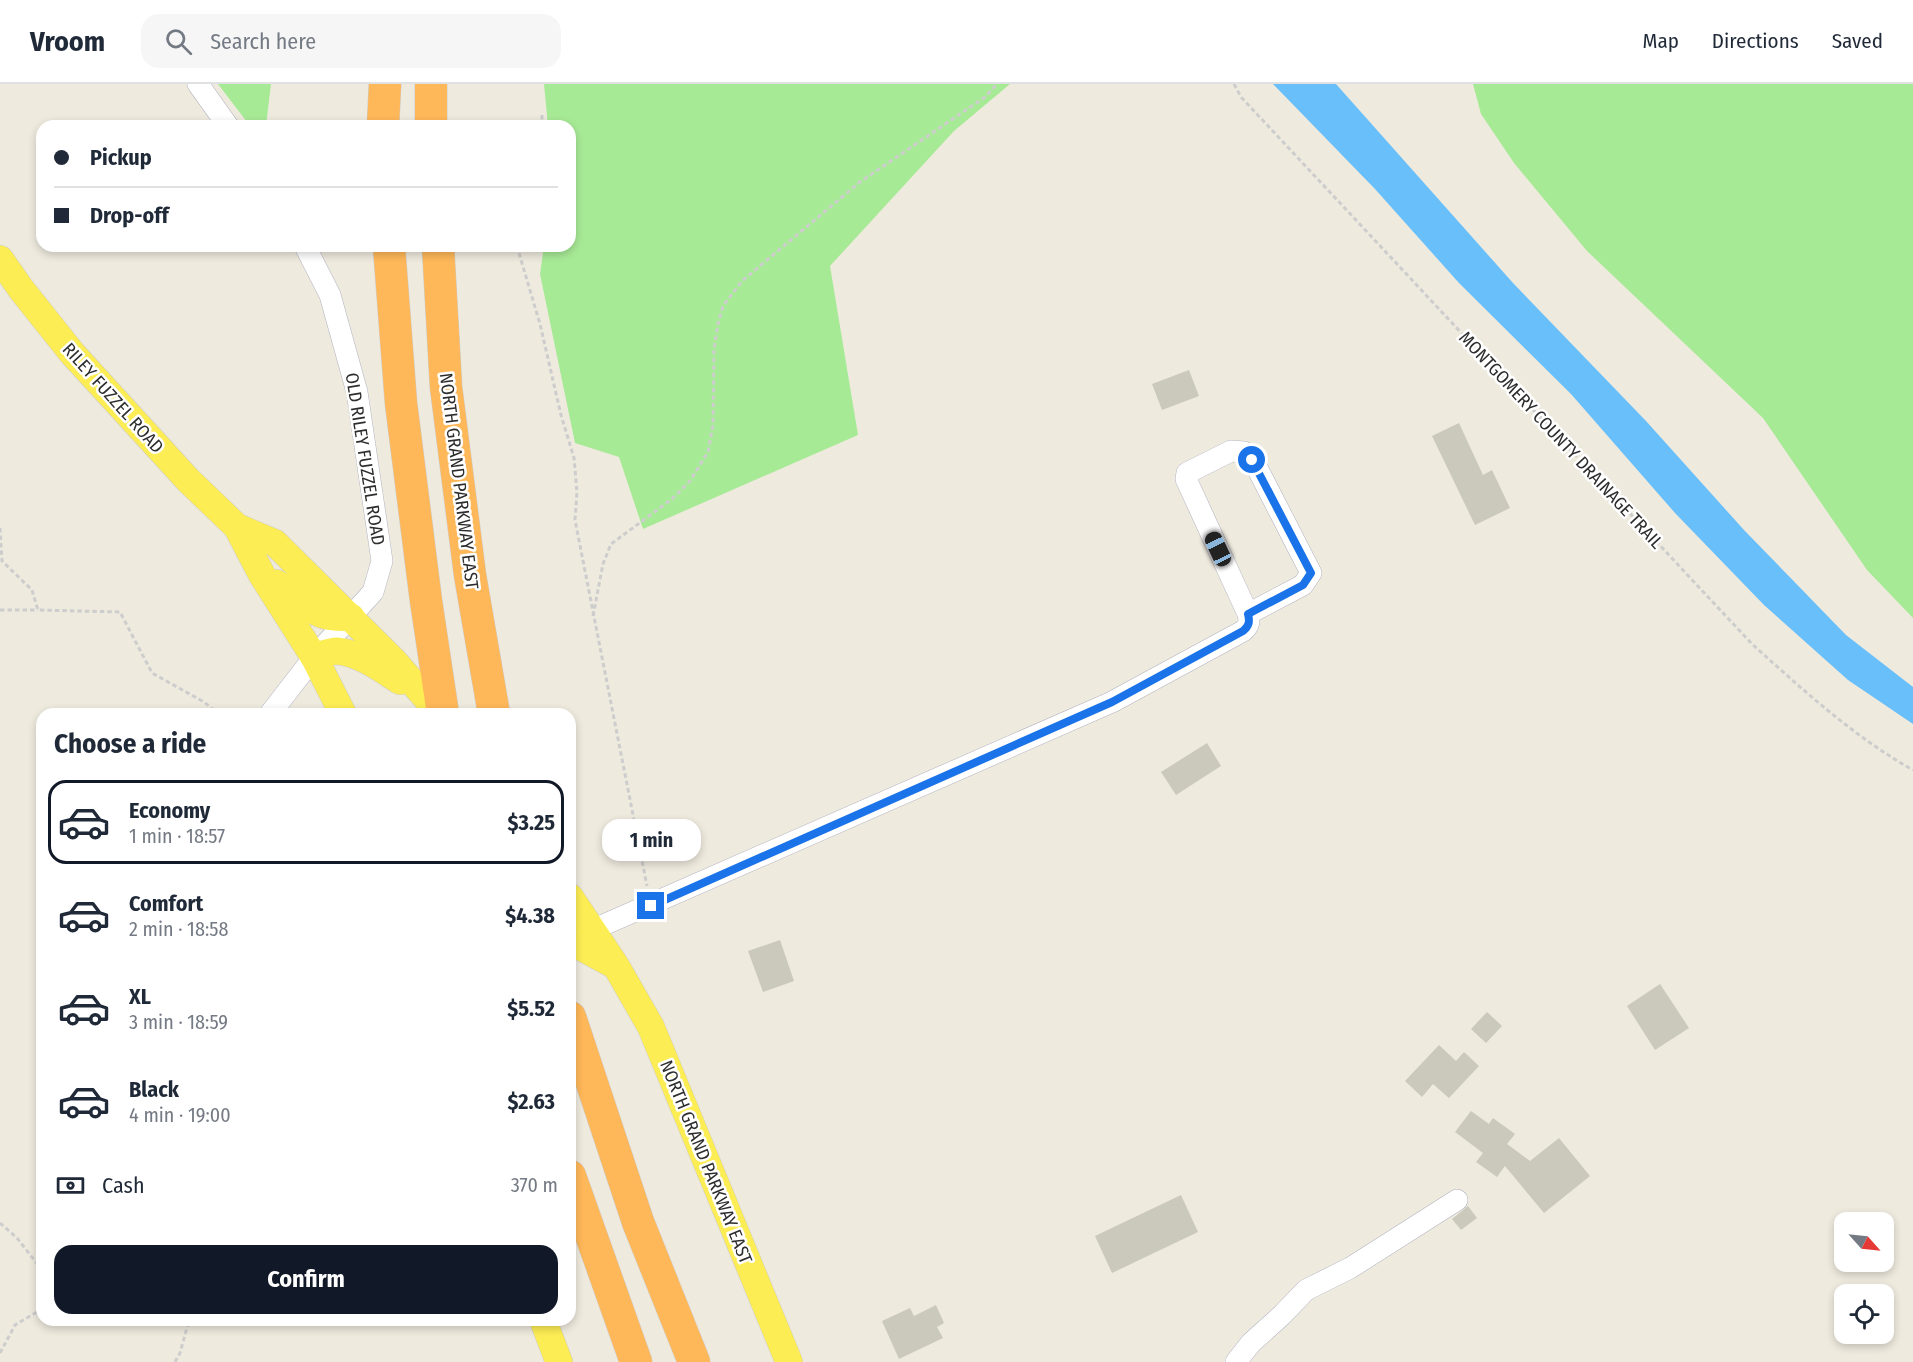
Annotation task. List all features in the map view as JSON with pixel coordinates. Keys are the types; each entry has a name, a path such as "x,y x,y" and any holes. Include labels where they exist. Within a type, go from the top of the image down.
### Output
{"highway":[{"path":"383,120 385,84"},
{"path":"431,84 431,120"},
{"path":"389,252 401,402 439,708"},
{"name":"NORTH GRAND PARKWAY EAST","path":"438,252 446,387 470,575 494,708"},
{"path":"576,1035 638,1222 694,1362"},
{"path":"576,1193 636,1362"}],"main road":[{"name":"RILEY FUZZEL ROAD","path":"0,259 72,353 188,480 237,527 262,575 314,657 340,708"},
{"name":"RILEY FUZZEL ROAD","path":"237,527 275,543 394,661 435,708"},
{"path":"262,575 282,586 308,609 335,618 351,617"},
{"path":"314,657 334,651 353,654 386,672 434,708"},
{"path":"576,919 581,937"},
{"name":"NORTH GRAND PARKWAY EAST","path":"581,937 577,945 616,966 651,1027 789,1362"},
{"path":"545,1326 559,1362"}],"street":[{"path":"198,84 224,120"},
{"name":"OLD RILEY FUZZEL ROAD","path":"275,708 314,657 373,592 382,561 357,392 330,295 308,252"},
{"path":"581,937 1112,702 1243,631 1249,621 1248,614 1186,479 1187,473 1232,451 1244,452 1252,460 1311,573 1303,585 1248,614"},
{"path":"1236,1362 1251,1343 1306,1290 1350,1268 1457,1200"}],"path":[{"path":"593,616 603,564 611,544 672,500 690,482 708,452 713,425 714,349 723,306 742,281 860,182 985,97 997,84"},
{"name":"MONTGOMERY COUNTY DRAINAGE TRAIL","path":"1234,84 1240,97 1752,644 1814,699 1890,758 1913,770"},
{"path":"542,115 542,120"},
{"path":"519,252 574,458 577,492 575,520 651,906"},
{"path":"0,528 2,530 2,561 32,590 38,610"},
{"path":"0,610 120,612 153,673 212,708"},
{"path":"0,1223 17,1238 36,1262"},
{"path":"0,1353 15,1325 36,1313"},
{"path":"175,1362 180,1353 187,1326"}],"green space":[{"path":"218,84 271,84 267,120 245,120"},
{"path":"544,84 1010,84 954,131 830,266 858,435 643,529 619,457 575,443 540,274 543,252 576,252 576,120 547,120"},
{"path":"1473,84 1913,84 1913,618 1867,570 1763,418 1587,251 1514,163 1481,114"}],"water":[{"path":"1273,84 1336,84 1513,283 1646,421 1744,530 1846,635 1913,687 1913,724 1848,680 1764,605 1675,513 1571,394 1459,283 1375,189"}],"building":[{"path":"1189,370 1199,396 1162,410 1152,384"},
{"path":"1459,423 1483,475 1492,470 1510,508 1475,525 1432,436"},
{"path":"1207,743 1221,766 1176,795 1161,772"},
{"path":"780,940 794,981 763,992 748,951"},
{"path":"1660,984 1689,1028 1655,1050 1627,1006"},
{"path":"1487,1012 1502,1026 1486,1043 1471,1029"},
{"path":"1439,1045 1456,1061 1464,1052 1479,1066 1449,1098 1433,1084 1422,1097 1405,1081"},
{"path":"1471,1111 1489,1124 1493,1118 1515,1134 1507,1144 1530,1161 1559,1138 1590,1176 1544,1213 1505,1166 1497,1177 1476,1162 1483,1153 1455,1132"},
{"path":"1181,1195 1198,1232 1112,1273 1095,1236"},
{"path":"1468,1206 1477,1218 1461,1230 1452,1219"},
{"path":"936,1305 944,1323 937,1327 943,1338 899,1359 882,1321 910,1308 914,1316"}],"route":[{"path":"651,906 1112,702 1243,631 1249,621 1248,614 1303,585 1311,573 1252,460"}]}
